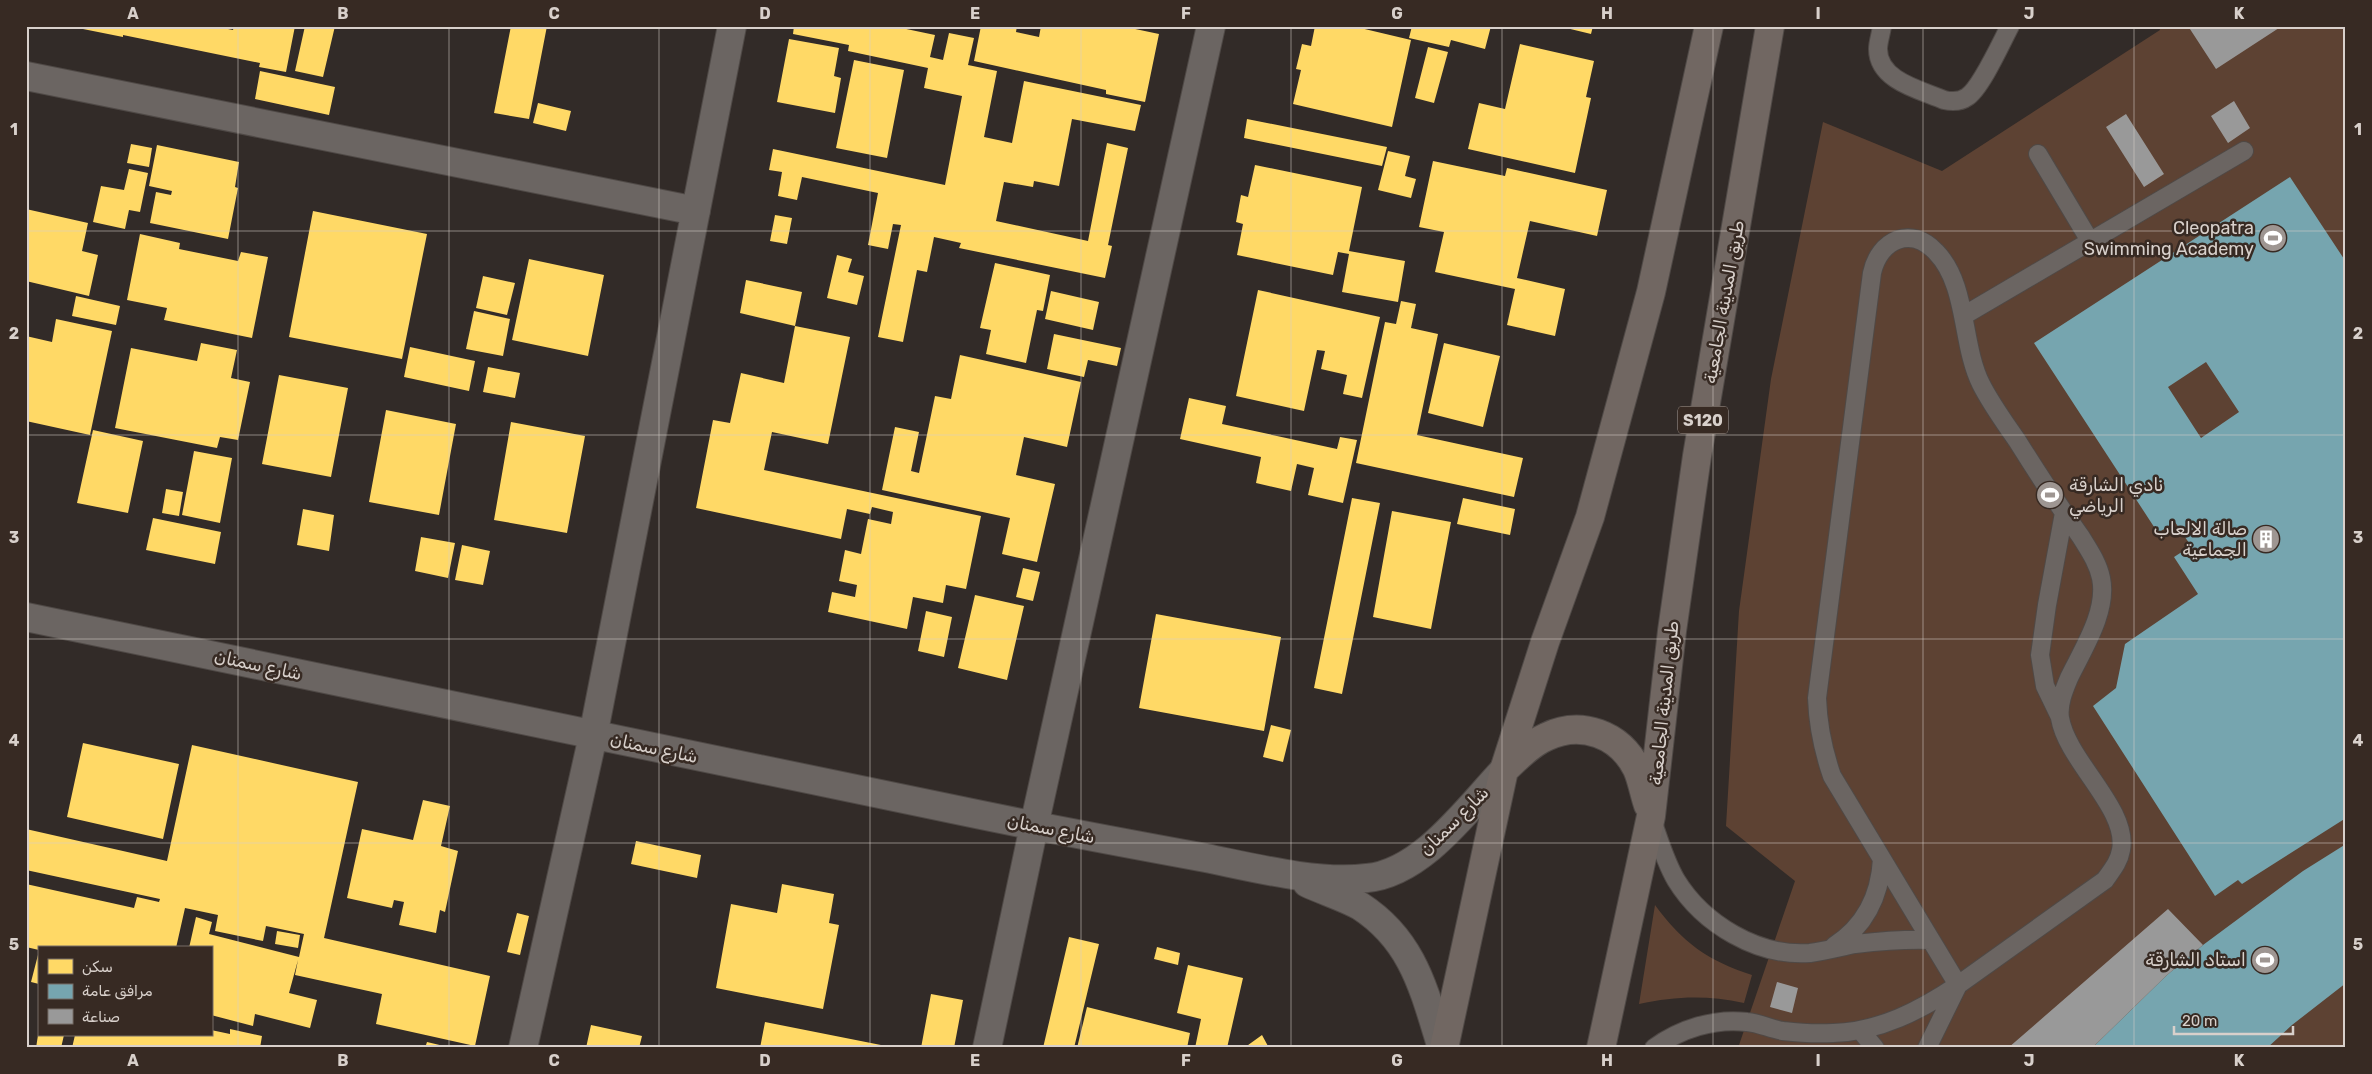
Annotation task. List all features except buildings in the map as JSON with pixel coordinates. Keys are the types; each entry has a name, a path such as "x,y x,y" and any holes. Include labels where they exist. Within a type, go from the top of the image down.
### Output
{"main road":[{"path":"1443,1048 1504,770 1542,650 1593,508 1650,292 1709,26"},
{"name":"طريق المدينة الجامعية","path":"1601,1048 1651,816 1673,622 1695,466 1770,26"},
{"path":"1504,770 1546,737 1566,730 1588,730 1609,737 1626,751 1638,770 1651,816"}],"street":[{"path":"523,1048 593,736 732,26"},
{"path":"987,1048 1034,826 1211,26"},
{"path":"26,76 696,211"},
{"name":"شارع سمنان","path":"26,616 593,736 1034,826 1283,873 1343,879 1369,878 1396,871 1413,862 1436,842 1504,770"},
{"name":"شارع سمنان","path":"1283,873 1359,906 1380,922 1398,940 1413,962 1443,1048"}],"lane":[{"path":"1882,26 1878,49 1884,69 1891,76 1952,102 1960,100 1974,90 2010,26"},
{"path":"1963,316 2244,151"},
{"path":"2038,154 2090,241"},
{"path":"1958,984 1832,776 1823,751 1818,725 1817,698 1872,273 1875,260 1882,249 1892,242 1904,238 1918,239 1929,245 1938,254 1947,268 1963,316 1969,354 1981,384 2093,556 2101,578 2103,597 2090,634 2066,684 2061,699 2059,715"},
{"path":"1654,1048 1685,1030 1711,1023 1747,1022 1784,1031 1809,1033 1860,1030 1887,1023 1913,1012 1958,984 2105,880 2116,866 2121,849 2121,832 2114,815 2067,742 2059,715 2045,686 2040,655 2064,513"},
{"path":"1651,816 1663,852 1676,880 1695,904 1717,924 1743,939 1772,950 1810,953 1881,942 1931,940"},
{"path":"1829,949 1848,937 1874,901 1881,881 1882,859"},
{"path":"1928,1048 1958,984"},
{"path":"1860,1030 1875,1048"}],"shaded area":[{"name":"نادي الشارقة الرياضي","path":"2159,26 2346,26 2346,1048 1738,1048 1795,881 1726,826 1739,611 1771,379 1823,122 1942,171 2160,30"},
{"path":"1655,905 1675,930 1697,949 1722,963 1752,975 1744,1003 1691,997 1639,1004"}],"place":[{"name":"Cleopatra Swimming Academy","path":"2273,238"},
{"name":"نادي الشارقة الرياضي","path":"2050,495"},
{"name":"صالة الالعاب الجماعية","path":"2266,539"},
{"name":"استاد الشارقة","path":"2265,960"}]}
